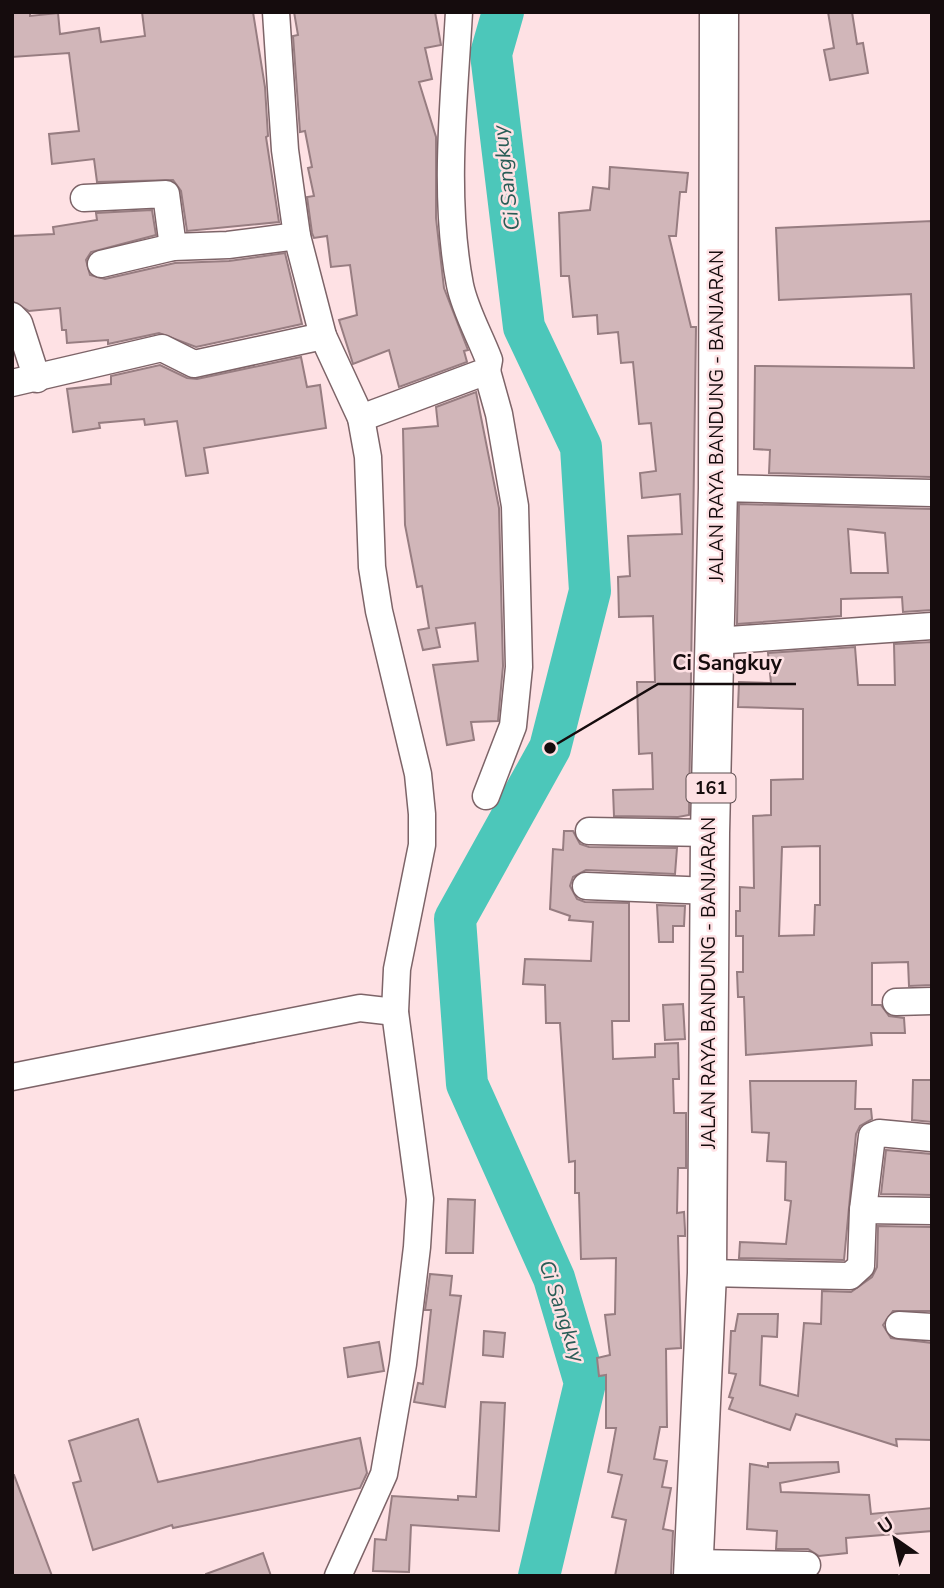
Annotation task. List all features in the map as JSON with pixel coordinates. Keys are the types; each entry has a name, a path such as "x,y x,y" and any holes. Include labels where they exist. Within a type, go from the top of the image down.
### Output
{"main road":[{"name":"JALAN RAYA BANDUNG - BANJARAN","path":"694,1569 707,1273 710,833 718,488 719,12"}],"street":[{"path":"276,12 285,150 297,236 323,336 361,418 368,457 372,567 379,611 418,774 422,814 422,845 397,969 395,1012 420,1199 417,1247 384,1474 338,1576"},
{"path":"459,12 453,150 453,239 460,288 489,360 487,371 499,414 515,506 519,667 513,726 486,796"},
{"path":"84,198 166,194 173,247"},
{"path":"101,264 173,247 228,245 297,236"},
{"path":"12,316 19,323 25,381 162,348 194,363 204,363 323,336"},
{"path":"361,418 487,371"},
{"path":"718,488 932,493"},
{"path":"715,641 932,626"},
{"path":"589,831 710,833"},
{"path":"586,886 711,891"},
{"path":"896,1002 932,1001"},
{"path":"12,1077 359,1008 395,1012"},
{"path":"707,1273 850,1276 861,1266 863,1210 872,1136 879,1133 932,1138"},
{"path":"863,1210 932,1211"},
{"path":"899,1325 932,1328"},
{"path":"694,1569 807,1565"}],"building":[{"path":"12,12 30,12 30,16 58,13 60,34 99,28 101,42 145,36 142,12 253,12 265,87 266,137 279,222 187,231 181,191 173,180 97,182 94,159 52,164 49,134 79,131 69,53 12,57"},
{"path":"294,12 435,12 441,45 425,48 432,79 419,82 436,137 436,218 444,288 468,350 464,351 467,362 399,387 389,350 353,364 339,320 357,315 350,265 331,267 327,236 314,238 312,233 307,197 314,196 308,168 312,167 305,131 300,132 293,36 298,35"},
{"path":"828,12 852,12 857,44 863,43 868,73 830,80 824,50 834,48"},
{"path":"610,167 688,173 686,192 680,192 676,236 669,236 691,327 696,327 689,815 678,817 614,816 613,790 653,789 652,753 639,754 637,682 655,682 653,616 619,617 618,577 630,576 628,536 682,534 680,494 642,498 640,473 656,471 651,423 639,424 633,362 621,363 618,332 598,334 597,315 573,317 569,276 561,276 559,213 590,210 593,187 609,189"},
{"path":"152,210 156,235 91,252 86,260 90,275 105,279 175,263 229,261 285,253 302,324 196,347 159,333 108,344 108,340 67,343 66,330 62,330 60,308 29,311 12,301 12,236 54,234 53,227 97,220 96,213"},
{"path":"932,221 932,477 769,473 770,450 754,449 755,366 914,368 911,294 779,300 776,228"},
{"path":"301,357 307,387 320,385 326,428 204,448 208,473 186,476 177,421 145,425 144,419 99,423 100,428 73,432 67,389 111,384 111,376 160,365 187,378 197,379"},
{"path":"476,392 499,508 503,666 498,721 471,722 474,740 447,745 433,665 478,661 475,623 436,628 440,647 423,650 418,630 429,628 422,586 417,587 405,525 403,429 438,426 436,407"},
{"path":"739,504 932,509 932,610 903,612 902,597 841,599 841,616 737,624","holes":["848,529 885,533 888,573 851,573"]},
{"path":"932,642 932,985 909,986 908,962 872,963 872,1005 881,1005 889,1016 904,1018 905,1033 871,1033 872,1045 746,1055 744,997 738,997 737,972 743,972 743,936 736,936 736,911 740,911 740,887 754,888 753,816 771,815 771,780 803,779 803,709 738,707 739,682 771,683 768,653 855,647 858,685 895,685 894,644","holes":["820,846 820,905 815,905 814,935 779,936 782,847"]},
{"path":"564,831 573,831 580,844 589,847 677,848 675,874 586,870 573,877 570,886 577,899 585,902 629,903 629,1021 612,1021 613,1059 655,1057 655,1044 678,1043 679,1079 673,1079 674,1113 686,1113 686,1168 678,1168 677,1213 684,1212 685,1230 685,1236 678,1236 681,1348 666,1349 667,1427 660,1427 654,1459 667,1461 662,1487 671,1488 663,1529 673,1531 671,1576 615,1576 626,1520 612,1517 622,1475 608,1472 616,1428 606,1428 606,1375 599,1376 597,1358 610,1355 605,1315 615,1314 616,1258 581,1259 579,1193 575,1193 575,1161 569,1162 560,1023 546,1023 545,985 523,984 525,959 591,961 593,922 569,920 570,916 550,909 553,849 563,850"},
{"path":"657,905 685,906 684,926 673,926 673,942 659,942"},
{"path":"683,1004 685,1039 665,1040 663,1005"},
{"path":"913,1080 932,1080 932,1122 912,1120"},
{"path":"750,1081 856,1081 855,1109 871,1109 872,1119 860,1126 856,1134 844,1260 739,1258 740,1242 786,1244 791,1201 785,1200 786,1162 767,1161 769,1133 752,1132"},
{"path":"886,1150 932,1154 932,1195 881,1194"},
{"path":"448,1199 475,1200 473,1253 446,1253"},
{"path":"878,1226 932,1227 932,1311 893,1311 883,1325 891,1338 932,1343 932,1440 896,1439 897,1446 796,1414 790,1430 729,1409 733,1398 729,1397 736,1374 729,1373 731,1331 735,1331 738,1314 778,1314 777,1337 762,1336 760,1385 798,1396 804,1323 821,1324 822,1291 851,1292 872,1277 877,1267"},
{"path":"430,1274 452,1276 450,1295 461,1296 445,1407 414,1402 418,1383 423,1384 431,1310 425,1310"},
{"path":"484,1331 505,1333 503,1357 483,1355"},
{"path":"379,1342 384,1371 348,1377 344,1348"},
{"path":"481,1402 505,1403 499,1531 411,1525 409,1572 373,1571 375,1539 386,1540 392,1496 458,1500 458,1496 476,1497"},
{"path":"138,1419 158,1482 360,1438 367,1473 360,1488 173,1528 172,1525 93,1550 73,1483 81,1481 69,1441"},
{"path":"838,1462 839,1472 780,1483 781,1492 869,1495 871,1514 932,1508 932,1531 846,1538 847,1553 819,1556 808,1549 776,1549 777,1531 747,1529 750,1464 768,1467 768,1463"},
{"path":"14,1475 52,1576 12,1576"},
{"path":"263,1553 271,1576 206,1576 206,1574"}],"waterway":[{"name":"Ci Sangkuy","path":"503,12 491,54 524,327 581,447 590,591 550,748 455,919 467,1084 554,1278 585,1383 539,1576"}],"place":[{"name":"Ci Sangkuy","path":"550,748"}]}
